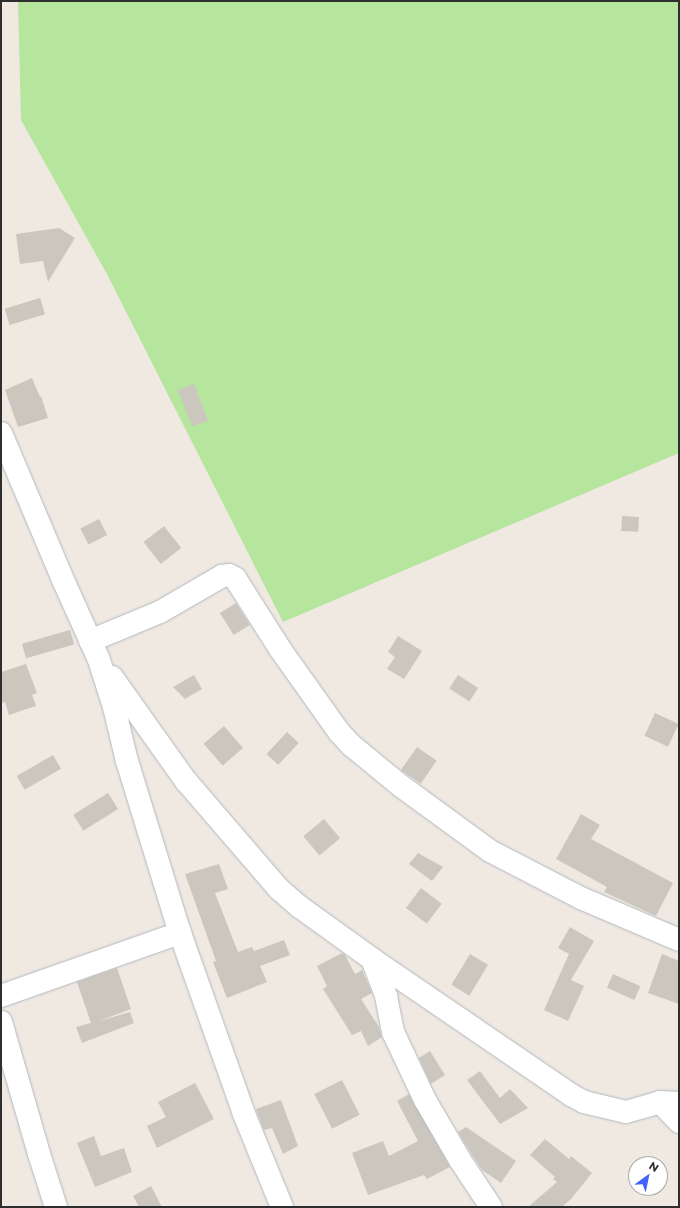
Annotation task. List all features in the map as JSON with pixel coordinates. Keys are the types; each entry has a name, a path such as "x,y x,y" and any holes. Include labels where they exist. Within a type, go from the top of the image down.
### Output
{"street":[{"path":"1,433 95,651 114,707 127,761 180,933 244,1114 282,1207"},
{"path":"95,651 222,576 235,578 280,649 339,732 351,745 390,777 442,818 490,852 583,899 679,940"},
{"path":"95,651 186,781 278,889 372,959 571,1095 584,1102 626,1112 669,1103 679,1122"},
{"path":"1,996 180,933"},
{"path":"372,959 386,996 393,1032 425,1100 460,1160 491,1207"},
{"path":"1,1022 38,1154 56,1207"}],"green space":[{"path":"18,1 679,1 679,453 283,622 108,276 21,120"}],"building":[{"path":"59,228 75,238 48,282 43,261 20,264 16,234"},
{"path":"40,298 45,314 10,325 5,309"},
{"path":"32,378 40,397 41,396 48,418 18,427 5,390"},
{"path":"194,384 208,420 192,427 178,390"},
{"path":"622,516 639,517 638,532 621,531"},
{"path":"99,519 107,535 88,545 80,529"},
{"path":"164,526 181,548 161,564 144,542"},
{"path":"236,603 250,625 234,635 220,613"},
{"path":"70,630 74,644 26,658 22,644"},
{"path":"398,636 422,651 404,679 387,669 395,657 388,652"},
{"path":"26,664 37,693 32,695 36,706 9,715 5,702 1,703 1,672"},
{"path":"194,675 202,689 185,699 173,687"},
{"path":"458,675 478,688 469,701 449,688"},
{"path":"655,713 679,724 668,747 644,736"},
{"path":"224,726 243,748 223,766 204,744"},
{"path":"287,732 299,743 278,765 267,754"},
{"path":"417,747 437,761 421,784 401,770"},
{"path":"53,755 61,769 25,790 17,776"},
{"path":"108,793 118,809 83,831 73,815"},
{"path":"581,814 600,825 591,839 673,883 656,916 604,892 607,887 556,859"},
{"path":"324,819 340,838 319,856 303,836"},
{"path":"418,853 443,867 432,881 409,864"},
{"path":"219,864 228,889 215,893 238,952 252,947 254,951 284,940 290,955 260,966 267,982 227,998 213,962 216,961 185,874"},
{"path":"421,888 442,904 427,924 406,908"},
{"path":"570,927 594,941 571,980 584,986 568,1021 544,1010 569,954 558,948"},
{"path":"342,953 345,955 355,974 362,970 372,993 361,999 379,1027 382,1037 368,1046 361,1031 352,1035 323,989 327,986 317,966"},
{"path":"470,954 488,965 469,996 451,985"},
{"path":"662,954 679,961 679,1004 648,993"},
{"path":"117,968 131,1009 99,1021 130,1012 134,1023 82,1043 76,1027 91,1023 77,982"},
{"path":"613,974 640,986 634,1000 607,988"},
{"path":"430,1051 445,1075 431,1084 419,1058"},
{"path":"480,1071 500,1098 510,1089 528,1108 500,1124 467,1080"},
{"path":"342,1080 360,1115 332,1129 314,1094"},
{"path":"195,1083 214,1119 157,1148 147,1126 166,1117 158,1102"},
{"path":"409,1094 450,1167 427,1179 424,1175 368,1195 352,1153 383,1141 389,1156 418,1141 397,1101"},
{"path":"281,1100 298,1146 283,1154 272,1128 264,1130 256,1109"},
{"path":"466,1127 516,1161 501,1183 482,1170 471,1153 458,1132"},
{"path":"94,1136 101,1156 124,1148 132,1172 95,1187 77,1143"},
{"path":"545,1139 569,1159 571,1156 592,1173 571,1199 562,1207 528,1207 557,1182 553,1179 555,1177 530,1155"},
{"path":"151,1186 162,1207 139,1207 133,1196"}]}
